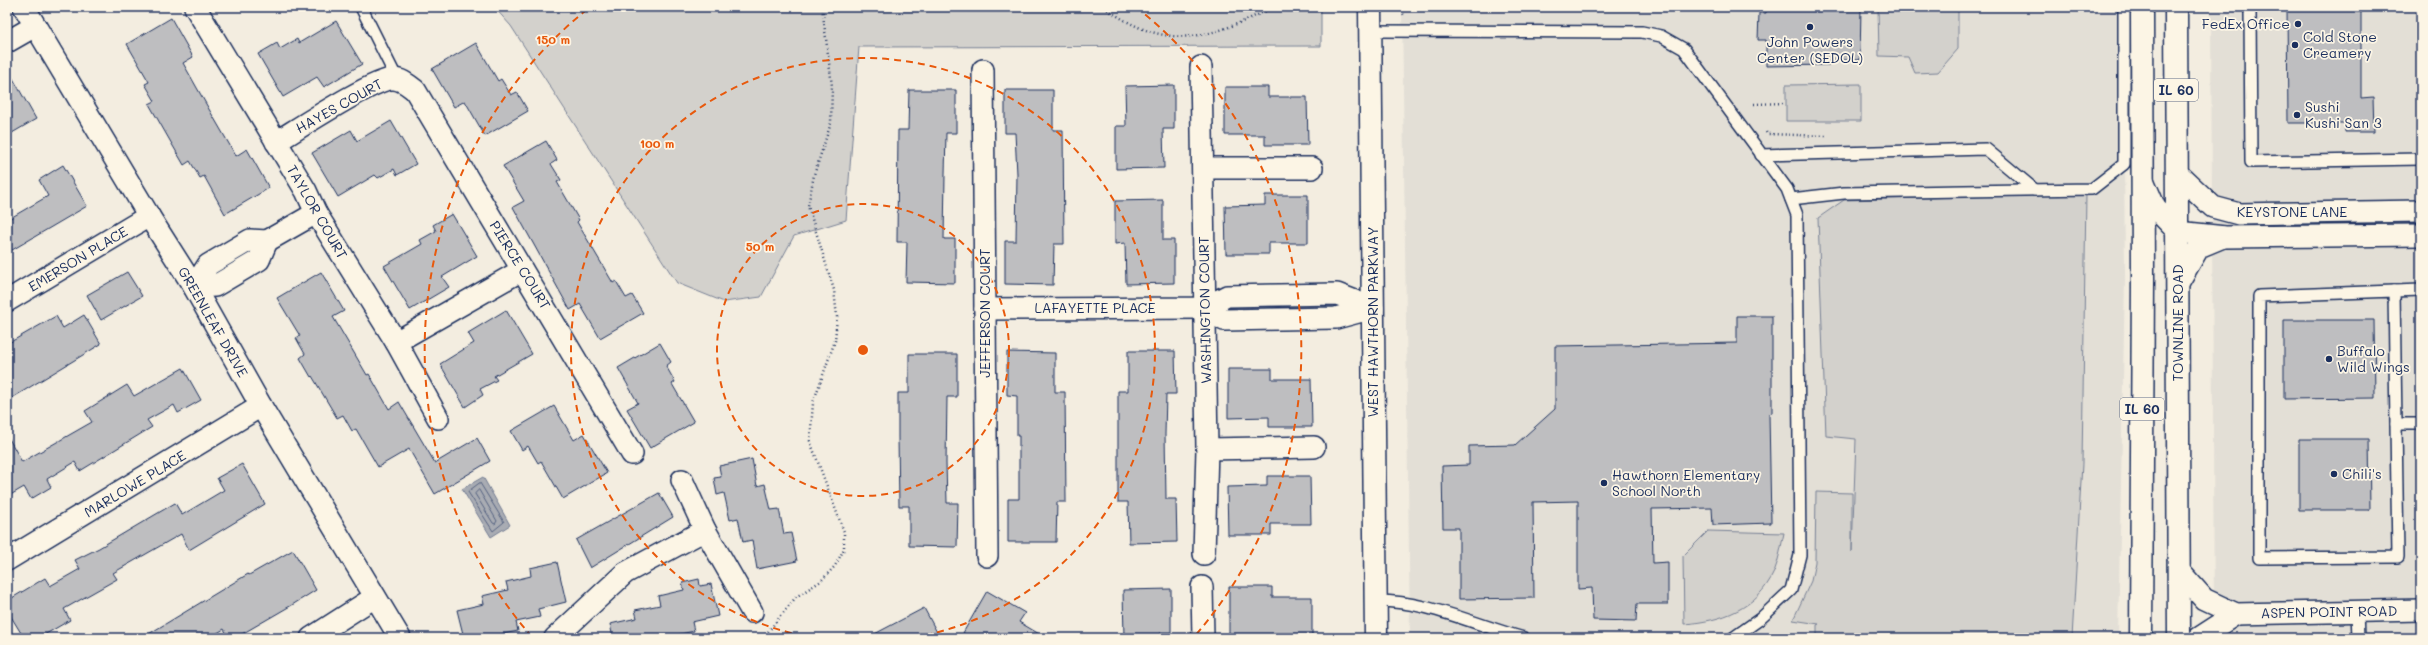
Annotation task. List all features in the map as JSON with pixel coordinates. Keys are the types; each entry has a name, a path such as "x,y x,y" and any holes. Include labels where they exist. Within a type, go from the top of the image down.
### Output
{"main road":[{"name":"WEST HAWTHORN PARKWAY","path":"1370,7 1376,638"},
{"name":"IL 60","path":"2141,638 2143,180 2142,7"},
{"name":"TOWNLINE ROAD","path":"2176,7 2180,572 2179,638"}],"street":[{"name":"GREENLEAF DRIVE","path":"24,7 149,216 194,287 262,406 400,638"},
{"name":"TAYLOR COURT","path":"195,7 306,191 316,213 396,342 438,418"},
{"path":"7,42 35,26"},
{"name":"WASHINGTON COURT","path":"1201,67 1204,168 1204,308 1207,449 1204,554"},
{"name":"JEFFERSON COURT","path":"983,70 987,556"},
{"name":"HAYES COURT","path":"276,142 354,95 386,79 400,80"},
{"name":"PIERCE COURT","path":"400,80 415,90 522,270 556,323 632,454"},
{"path":"1204,168 1312,168"},
{"name":"KEYSTONE LANE","path":"2177,173 2212,207 2239,214 2421,211"},
{"path":"2143,180 2155,208 2178,232"},
{"path":"194,287 215,286 259,260 267,241 316,213"},
{"name":"EMERSON PLACE","path":"7,301 149,216"},
{"name":"KEYSTONE LANE","path":"2178,232 2225,237 2421,235"},
{"name":"KEYSTONE LANE","path":"2178,283 2199,247 2225,237"},
{"path":"396,342 522,270"},
{"path":"1204,308 1224,320 1336,318 1373,308"},
{"name":"LAFAYETTE PLACE","path":"986,309 1204,308"},
{"name":"MARLOWE PLACE","path":"7,560 262,406"},
{"path":"1207,449 1314,447"},
{"path":"682,480 705,530 752,612"},
{"path":"555,638 625,573 705,530"},
{"name":"ASPEN POINT ROAD","path":"2180,572 2204,599 2236,614 2421,610"},
{"path":"1202,587 1203,638"},
{"path":"311,638 375,597"},
{"path":"2199,638 2236,614"}],"lane":[{"path":"361,7 400,80"},
{"path":"1791,199 1844,193 2092,189 2124,164 2124,7"},
{"path":"2250,7 2251,162 2421,159"},
{"path":"1370,31 1642,32 1661,36 1684,49 1787,189 1797,215 1800,555 1791,590 1760,619 1733,638"},
{"path":"1761,155 1986,149 2035,190"},
{"path":"2394,290 2398,557 2259,558 2258,296 2394,290 2421,290"},
{"path":"2396,424 2421,424"},
{"path":"1375,601 1398,601 1423,607 1524,638"},
{"path":"2358,611 2358,638"}],"path":[{"path":"763,638 796,597 821,581 835,566 844,549 844,532 810,441 813,403 835,341 837,317 834,290 808,206 814,175 831,123 832,86 822,7"},
{"path":"1104,7 1131,25 1181,38 1208,35 1227,29 1274,7"},
{"path":"1754,104 1786,103"}],"shaded area":[{"path":"494,7 1321,7 1321,46 859,47 846,220 794,236 761,297 724,302 677,283 511,26"},
{"path":"1402,7 2123,7 2125,278 2118,638 1410,638"},
{"path":"1878,7 1958,7 1958,49 1938,72 1915,73 1908,57 1879,56"},
{"path":"2211,7 2421,7 2421,638 2214,638"},
{"path":"1861,84 1861,121 1786,121 1786,85"},
{"path":"2086,194 2082,464 2072,638 1817,638 1817,625 1819,624 1793,620 1811,581 1815,562 1816,492 1852,493 1852,552 1856,439 1826,436 1818,218 1844,200"},
{"path":"1708,531 1784,533 1779,558 1774,572 1767,585 1758,595 1737,611 1725,616 1712,620 1684,624 1683,556"}],"water":[{"path":"483,477 510,525 491,537 462,489"}],"building":[{"name":"John Powers Center (SEDOL)","path":"1766,7 1861,7 1860,60 1829,60 1829,65 1766,66 1766,40 1758,40 1759,13 1766,13"},
{"path":"2287,7 2361,7 2361,98 2373,97 2374,132 2345,132 2345,123 2288,123"},
{"path":"171,18 193,57 183,63 210,111 236,156 247,149 269,188 225,214 204,176 200,178 190,161 184,165 173,146 149,104 155,101 145,84 149,82 127,44"},
{"path":"336,21 362,64 324,87 317,77 283,97 258,54 277,43 280,49 297,39 299,43"},
{"path":"476,43 498,81 501,79 511,95 517,92 528,111 485,136 465,101 454,107 432,69"},
{"path":"7,68 36,119 12,133 7,125"},
{"path":"1174,85 1174,129 1163,129 1164,168 1116,169 1116,126 1126,126 1125,86"},
{"path":"1225,87 1268,87 1268,97 1307,97 1308,145 1265,145 1265,135 1225,135"},
{"path":"909,90 956,90 956,133 946,133 944,239 955,239 955,283 906,282 907,242 897,242 898,130 908,130"},
{"path":"1005,90 1053,90 1053,130 1063,130 1064,244 1054,244 1053,285 1005,284 1005,241 1016,241 1017,174 1015,133 1005,133"},
{"path":"391,121 416,164 397,175 394,169 378,178 375,175 338,197 312,153 351,130 357,141"},
{"path":"546,141 557,160 551,164 561,180 557,182 579,220 577,222 613,283 616,281 626,298 632,295 643,313 600,338 580,304 570,310 513,207 524,201 503,166"},
{"path":"63,165 87,206 7,253 7,220 48,196 39,180"},
{"path":"1265,195 1308,195 1308,243 1269,243 1269,254 1226,254 1225,206 1265,205"},
{"path":"1163,200 1163,240 1174,240 1174,283 1126,284 1125,243 1115,244 1115,201"},
{"path":"452,214 477,256 442,277 449,287 410,310 384,266 422,244 420,240 436,231 433,225"},
{"path":"127,272 142,296 101,320 87,295"},
{"path":"321,272 344,311 333,317 367,375 369,374 389,409 399,402 435,463 477,438 490,461 435,494 409,449 378,467 356,429 352,431 343,415 337,418 312,376 311,377 300,358 305,354 296,338 300,336 277,298"},
{"path":"506,310 532,354 494,376 497,380 480,389 483,395 465,407 440,364 474,343 468,333"},
{"path":"84,315 101,344 7,401 7,344 56,316 63,328"},
{"path":"1737,316 1772,316 1772,413 1769,414 1771,523 1713,525 1712,508 1652,509 1653,563 1668,562 1668,604 1637,604 1636,621 1593,620 1592,588 1578,589 1578,501 1533,502 1534,598 1459,599 1459,528 1443,528 1442,466 1469,465 1469,446 1515,445 1555,409 1555,346 1737,343"},
{"name":"Buffalo Wild Wings","path":"2284,320 2374,320 2375,398 2284,399"},
{"path":"660,343 671,362 666,366 675,382 672,384 694,422 650,448 627,409 638,403 618,368"},
{"path":"1128,351 1175,351 1176,394 1166,394 1165,434 1166,499 1176,499 1177,542 1129,543 1128,502 1118,502 1118,391 1128,391"},
{"path":"1007,352 1055,353 1055,392 1065,392 1066,502 1057,502 1056,542 1008,542 1008,499 1019,499 1019,436 1017,436 1017,396 1007,395"},
{"path":"909,354 957,354 957,397 947,397 946,463 947,503 958,503 957,547 909,546 909,506 899,506 898,393 909,393"},
{"path":"183,368 201,400 178,413 174,405 147,420 152,427 80,471 75,462 47,479 51,487 31,499 24,487 7,497 7,435 22,462 92,422 85,411 127,385 134,396"},
{"path":"1228,369 1272,369 1272,379 1311,379 1312,427 1269,427 1269,417 1228,418"},
{"path":"554,406 574,440 584,434 607,473 563,499 541,461 538,463 528,446 522,450 511,431"},
{"name":"Chili's","path":"2299,439 2369,439 2370,510 2299,510"},
{"path":"752,459 757,486 765,484 771,510 779,509 784,534 791,533 797,561 757,569 752,540 743,542 738,518 730,520 724,493 717,495 714,478 721,477 719,466"},
{"path":"242,464 265,504 189,550 181,534 113,573 117,579 64,609 70,620 39,638 24,638 7,610 7,601 45,578 50,586 80,569 75,560 99,548 175,503 182,515 224,490 217,478"},
{"path":"1267,476 1310,476 1311,524 1271,524 1271,535 1228,535 1227,487 1267,486"},
{"path":"659,493 673,517 590,568 576,540"},
{"path":"293,550 316,590 292,605 235,638 229,638 224,629 209,638 142,638 248,574 249,575"},
{"path":"557,562 566,602 538,609 540,617 516,622 518,631 484,638 464,638 457,610 484,604 482,596 508,590 506,582 531,576 530,568"},
{"path":"699,579 700,586 711,584 718,616 692,622 694,631 663,638 613,638 610,624 637,618 635,610 660,605 658,596 684,590 682,583"},
{"path":"1229,587 1272,587 1272,597 1312,597 1312,638 1229,635"},
{"path":"1171,589 1171,632 1161,632 1161,638 1124,638 1123,590"},
{"path":"987,591 1025,613 1019,622 1046,638 971,638 963,633"},
{"path":"924,608 940,638 867,638"}],"place":[{"name":"FedEx Office","path":"2298,24"},
{"name":"John Powers Center (SEDOL)","path":"1810,27"},
{"name":"Cold Stone Creamery","path":"2295,45"},
{"name":"Sushi Kushi San 3","path":"2297,115"},
{"name":"Buffalo Wild Wings","path":"2329,359"},
{"name":"Chili's","path":"2334,474"},
{"name":"Hawthorn Elementary School North","path":"1604,483"}]}
